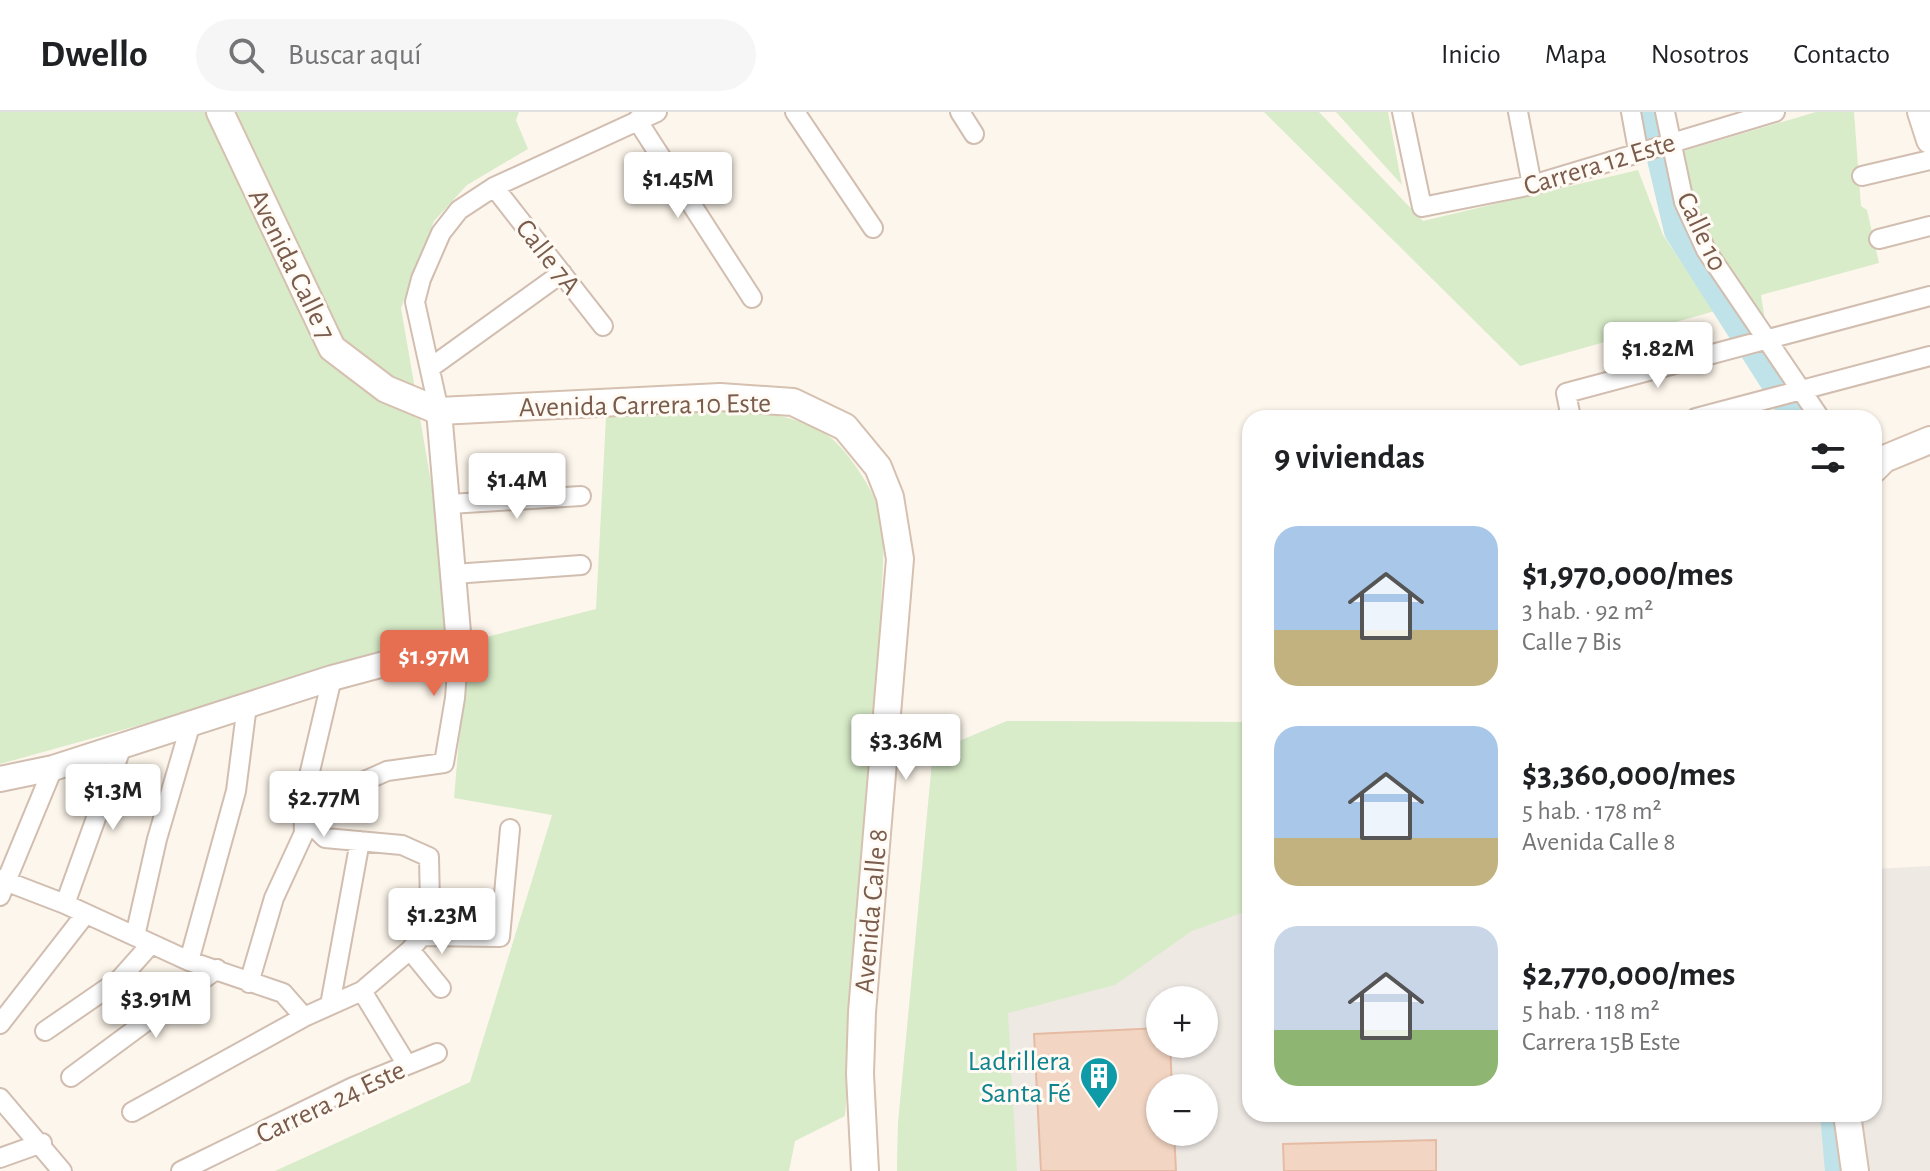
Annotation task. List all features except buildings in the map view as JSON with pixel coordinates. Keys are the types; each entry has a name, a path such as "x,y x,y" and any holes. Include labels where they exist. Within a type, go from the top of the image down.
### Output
{"main road":[{"name":"Avenida Calle 7","path":"220,112 332,348 386,389 439,411"},
{"path":"1921,112 1930,140"},
{"name":"Avenida Carrera 10 Este","path":"439,411 720,397 793,402 845,427"},
{"name":"Avenida Calle 8","path":"845,427 878,467 890,497 900,559 862,1012 860,1074 865,1171"},
{"path":"1882,461 1930,440"},
{"path":"1848,1122 1855,1171"}],"street":[{"path":"305,813 387,771 435,767 444,763 448,755 459,644 450,504 439,411 415,302 421,279 441,233 459,210 494,187 657,112"},
{"path":"795,112 873,228"},
{"path":"960,112 974,134"},
{"name":"Carrera 12 Este","path":"1402,112 1422,207 1532,185 1668,141 1775,112"},
{"path":"1518,112 1532,185"},
{"path":"1631,112 1642,149"},
{"name":"Calle 10","path":"1665,112 1668,141 1684,202 1706,250 1795,391 1813,410"},
{"path":"637,120 752,298"},
{"path":"1862,176 1930,160"},
{"name":"Calle 7A","path":"494,187 603,326"},
{"path":"1879,239 1930,226"},
{"path":"430,368 562,273"},
{"path":"1569,410 1566,393 1930,296"},
{"path":"1725,410 1930,356"},
{"path":"450,504 581,496"},
{"path":"454,574 581,565"},
{"path":"0,779 53,768 332,678 459,644"},
{"path":"249,983 274,898 304,833 305,813 332,678"},
{"path":"189,961 236,791 247,705"},
{"path":"45,1031 119,980 143,940 157,839 191,723"},
{"path":"65,904 122,746"},
{"path":"53,768 2,885 65,904 84,916 189,961 283,993 304,1017"},
{"path":"132,1112 304,1017 362,991 416,943 430,905 429,857 402,845 325,838 305,813"},
{"path":"416,943 500,937 510,829"},
{"path":"330,1005 360,841"},
{"path":"0,1024 84,916"},
{"path":"416,943 441,988"},
{"path":"71,1077 217,969"},
{"path":"362,991 407,1065"},
{"name":"Carrera 24 Este","path":"181,1171 353,1087 437,1053"},
{"path":"0,1098 42,1143 62,1171"},
{"path":"0,1158 42,1143"}],"shaded area":[{"path":"1007,721 1242,722 1242,1122 1835,1122 1839,1171 897,1171 898,1124 933,752"},
{"path":"1930,866 1930,1171 1865,1171 1860,1122 1882,1122 1882,869"}],"green space":[{"path":"0,112 519,112 516,120 528,149 467,185 434,221 401,308 459,644 596,609 606,417 719,410 776,415 802,422 826,434 850,459 877,504 884,533 877,737 868,863 845,1116 795,1141 789,1171 275,1171 470,1082 552,815 454,798 466,659 420,647 0,764"},
{"path":"1264,112 1319,112 1423,221 1638,170 1663,235 1715,311 1520,366"},
{"path":"1336,112 1388,112 1402,185"},
{"path":"1635,112 1657,112 1704,256 1803,410 1775,410 1720,311 1667,235"},
{"path":"1816,112 1854,112 1861,206 1867,210 1879,263 1761,295 1765,320 1710,245 1690,197 1680,152"},
{"path":"1007,721 1242,722 1242,913 1192,931 1115,985 1008,1013 1017,1171 897,1171 898,1124 933,752"}],"waterway":[{"path":"1650,112 1678,231 1792,410"},
{"path":"1835,1122 1839,1171"}],"place":[{"name":"Ladrillera Santa Fé","path":"1099,1110"}]}
